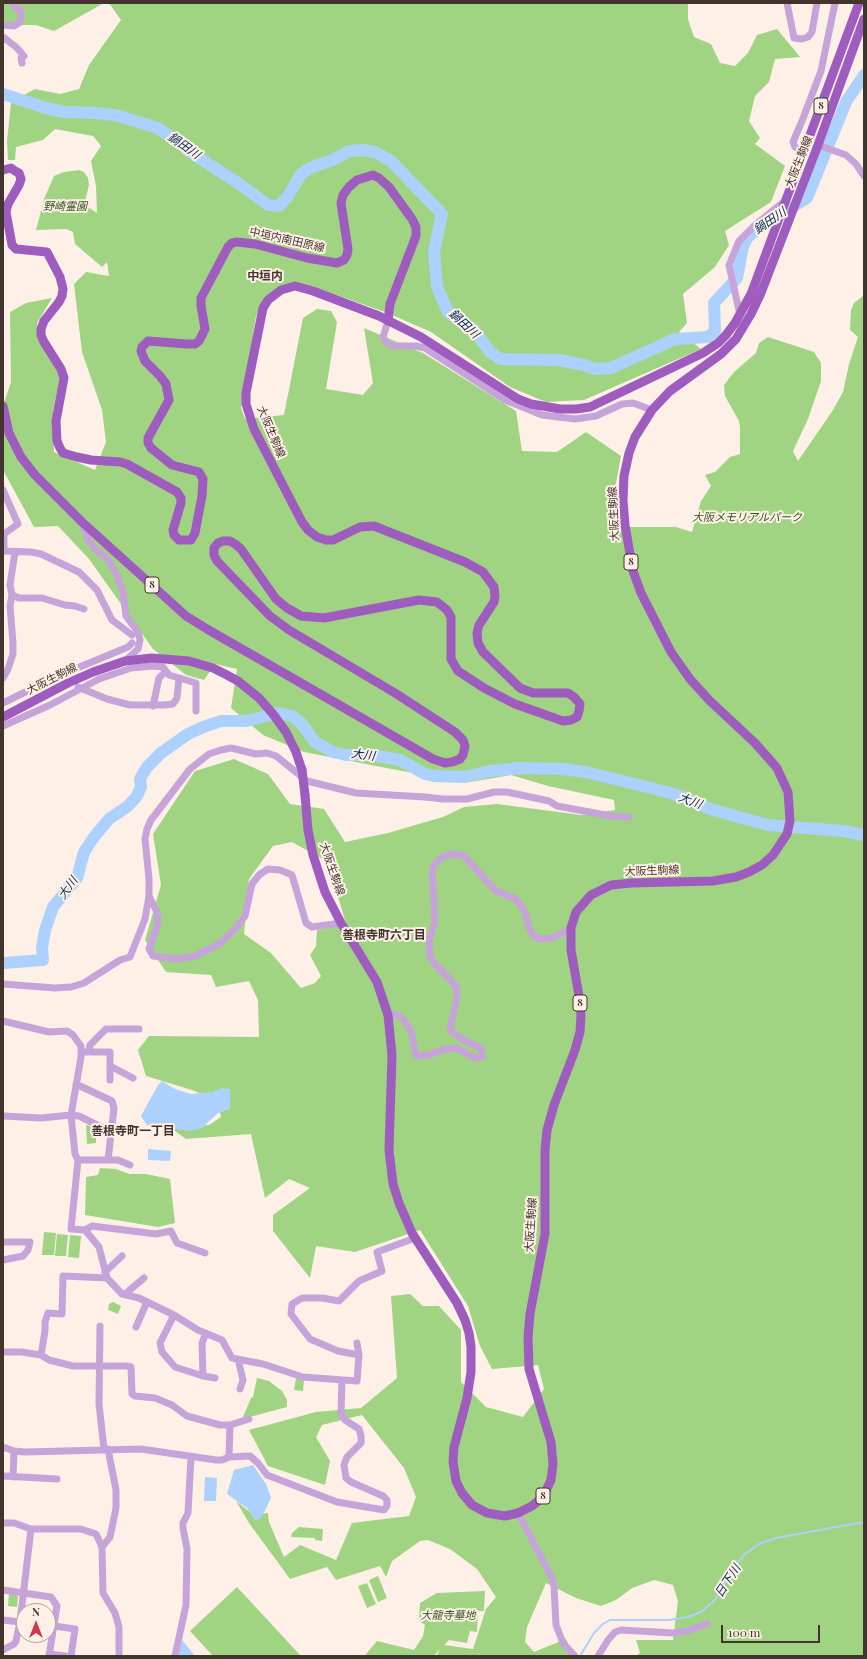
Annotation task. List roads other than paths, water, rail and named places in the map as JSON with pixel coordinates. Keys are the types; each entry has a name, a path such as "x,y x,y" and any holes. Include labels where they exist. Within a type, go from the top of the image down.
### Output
{"main road":[{"name":"大阪生駒線","path":"3,406 9,433 21,457 49,490 82,522 186,616 351,713 433,759 445,763 452,762 464,755 465,746 463,740 455,732 394,692 289,630 270,616 217,561 214,555 214,548 218,543 230,541 241,549 276,599 287,608 301,616 324,618 424,600 437,602 447,610 451,617 451,659 458,671 484,688 515,704 563,721 572,720 577,717 580,704 574,697 568,693 533,692 520,688 483,652 478,643 477,633 479,625 494,602 494,586 483,572 465,562 374,526 360,527 333,540 326,540 317,537 308,530 302,522 254,429 246,404 246,393 257,330 263,308 268,300 281,290 295,286 313,291 388,320 422,337 500,389 518,399 548,408 576,409 590,407 703,354 726,335 740,315 751,294 859,3"},
{"name":"大阪生駒線","path":"3,717 68,683 93,672 125,661 152,658 189,661 213,668 238,681 259,698 286,732 296,752 302,770 308,830 313,854 325,892 341,923 377,982 388,1015 392,1055 389,1150 393,1184 399,1203 414,1236 457,1303 465,1320 471,1347 471,1372 453,1462 456,1481 462,1493 472,1505 488,1513 505,1516 518,1514 532,1506 543,1497 551,1480 553,1464 551,1442 529,1369 528,1337 530,1314 544,1234 545,1157 547,1130 580,1032 581,1015 571,950 571,928 576,912 591,895 612,885 631,882 713,881 736,877 749,872 762,865 773,855 787,834 790,821 788,792 783,779 769,757 690,680 671,652 659,630 633,571 625,526 623,500 624,476 629,453 635,437 652,410 670,391 721,354 736,339 751,314 761,292 796,200 821,146 864,19"},
{"name":"中垣内南田原線","path":"3,170 11,168 16,170 21,179 8,204 6,212 12,245 16,249 47,252 60,277 64,289 59,302 44,321 40,329 41,336 61,369 64,378 56,422 57,441 60,448 63,453 76,457 127,464 177,492 182,503 173,526 173,530 174,535 180,540 191,540 195,534 202,496 203,479 199,472 172,465 151,448 148,443 148,438 167,407 169,400 166,384 145,361 141,351 142,347 148,341 187,344 194,344 199,341 205,329 201,298 228,247 232,243 237,242 255,244 307,258 338,263 344,260 348,255 341,203 344,195 348,187 357,180 373,175 379,178 393,193 416,227 416,236 390,304 388,320"}],"street":[{"path":"3,25 14,26 19,23 21,12 12,3"},
{"path":"788,3 794,38 802,39 808,37 812,32 817,3"},
{"path":"804,153 795,147 793,142 821,71 834,3"},
{"path":"3,37 16,47 24,56 21,58 22,63"},
{"path":"821,146 846,155 856,164 864,176"},
{"path":"740,315 729,265 739,241 754,226 784,204"},
{"path":"388,320 383,337 388,344 393,346 416,346 425,348 506,400 542,415 575,418 596,416 622,404 633,403 652,410"},
{"path":"3,490 18,524 4,534 3,551 31,552 41,554 79,572 97,590 112,620 132,635"},
{"path":"82,522 88,539 94,548 108,561 117,575 123,592 126,616 138,632 140,640 138,649 125,661"},
{"path":"3,678 13,654 10,606 12,595 10,585 15,552"},
{"path":"12,595 19,598 42,598 84,609"},
{"path":"3,703 67,676 128,647 132,643"},
{"path":"3,726 50,705 78,687 131,668 159,666 163,667 170,675 196,683 196,711"},
{"path":"153,706 159,678 166,671"},
{"path":"78,687 130,705 153,706 173,704 177,698 179,678"},
{"path":"3,984 55,988 71,987 84,983 120,960 130,957 145,919 149,879 145,839 151,820 190,769 210,754 226,749 231,748 256,754 276,756 306,781 356,793 442,799 466,798 494,792 507,792 549,801 557,806 611,816 629,817"},
{"path":"388,1015 396,1014 404,1020 412,1034 417,1056 429,1055 445,1049 458,1048 472,1057 482,1057 481,1048 452,1032 450,1028 458,998 456,986 433,962 429,951 430,937 435,921 432,870 434,865 441,858 451,854 461,855 474,866 496,891 516,899 525,912 529,928 533,935 539,939 553,938 571,928"},
{"path":"148,896 158,914 157,926 149,949 153,956 177,959 194,956 219,944 236,928 245,916 252,884 259,875 268,870 280,870 292,875 306,923 312,927 341,923"},
{"path":"3,1021 49,1032 67,1031 73,1035 85,1052"},
{"path":"139,1029 106,1029 85,1052 76,1084 71,1115 75,1154 78,1160 71,1229 84,1230 92,1226 156,1234 171,1231 178,1243 205,1253"},
{"path":"85,1052 110,1052 110,1080"},
{"path":"110,1066 133,1078"},
{"path":"76,1084 112,1101 114,1108 108,1160"},
{"path":"3,1116 40,1118 71,1115 79,1116 111,1132"},
{"path":"78,1160 118,1160 130,1165"},
{"path":"84,1230 99,1247 106,1275 122,1294 147,1302 174,1315 198,1330 222,1340 232,1358 270,1366 303,1377 357,1381 359,1355 357,1343"},
{"path":"359,1355 338,1351 310,1339 291,1314 292,1304 302,1298 322,1298 339,1301 359,1281 382,1271 378,1252 414,1236"},
{"path":"3,1242 30,1242 28,1250 23,1256 3,1260"},
{"path":"41,1355 45,1322 48,1313 62,1314 63,1276 106,1275 122,1256"},
{"path":"125,1294 144,1278"},
{"path":"136,1326 147,1302"},
{"path":"174,1315 160,1343 162,1352 175,1367 203,1376 215,1378"},
{"path":"100,1326 99,1404 106,1449 116,1490 116,1508 110,1537 102,1547"},
{"path":"203,1376 202,1343 206,1333"},
{"path":"3,1352 21,1352 41,1355 49,1360 73,1366 131,1367 132,1394 135,1396 155,1398 172,1405 187,1416 220,1425 230,1425 249,1419"},
{"path":"238,1359 242,1380 240,1389"},
{"path":"4,1448 14,1451 141,1449 216,1460 222,1460 229,1457 250,1456 258,1462 267,1475 337,1502 384,1510 387,1506 387,1500 383,1496 351,1482 346,1478 344,1465 347,1457 361,1443 361,1436 359,1430 345,1420 341,1414 342,1380"},
{"path":"229,1457 230,1425"},
{"path":"13,1477 14,1451"},
{"path":"174,1656 186,1605 187,1549 183,1523 188,1514 190,1457"},
{"path":"3,1476 57,1479"},
{"path":"518,1514 552,1578 554,1586 556,1625 563,1643 574,1656"},
{"path":"3,1523 14,1523 31,1528 81,1529 96,1534 102,1547 103,1593 115,1613 119,1628 119,1656"},
{"path":"22,1603 31,1528"},
{"path":"3,1590 51,1597 55,1603"},
{"path":"3,1620 16,1622"},
{"path":"598,1656 615,1632 621,1630 673,1633 687,1631 707,1624"},
{"path":"56,1626 75,1629 71,1656"},
{"path":"3,1650 14,1644 16,1641"},
{"path":"51,1643 49,1655 65,1656"}],"water":[{"path":"162,1081 175,1089 191,1094 212,1092 222,1088 230,1089 230,1109 218,1113 202,1128 190,1131 147,1125 141,1116 158,1085"},
{"path":"148,1149 171,1151 170,1161 148,1160"},
{"path":"253,1465 266,1484 271,1498 261,1519 255,1520 247,1508 227,1494 234,1470"},
{"path":"205,1477 217,1478 216,1501 204,1501"},
{"path":"182,1640 195,1656 178,1656"}],"waterway":[{"name":"鍋田川","path":"3,94 49,109 64,112 115,115 158,128 193,154 238,183 268,205 279,206 288,196 301,174 312,167 333,160 349,151 362,150 375,152 391,161 442,214 434,252 437,287 448,312 474,330 490,352 501,359 559,360 584,365 595,369 611,368 675,339 708,337 715,331 714,303 737,278 743,246 747,238 757,229 807,198 846,102 864,75"},
{"name":"大川","path":"3,963 43,960 42,948 45,930 53,907 77,878 84,852 94,837 109,819 128,806 137,796 141,787 140,779 147,767 161,753 188,734 221,721 246,721 278,713 292,716 302,724 315,742 333,752 346,755 372,755 400,760 425,774 434,776 464,777 490,771 520,768 563,769 586,772 667,792 688,799 710,809 768,825 844,831 864,835"},
{"name":"日下川","path":"580,1656 594,1633 603,1624 610,1620 669,1620 688,1617 701,1612 714,1601 734,1567 745,1554 759,1544 776,1538 864,1522"}],"district":[{"name":"中垣内","path":"265,276"},
{"name":"善根寺町六丁目","path":"384,935"},
{"name":"善根寺町一丁目","path":"133,1131"}],"park label":[{"name":"野崎霊園","path":"65,207"},
{"name":"大阪メモリアルパーク","path":"747,518"},
{"name":"大龍寺墓地","path":"448,1616"}]}
